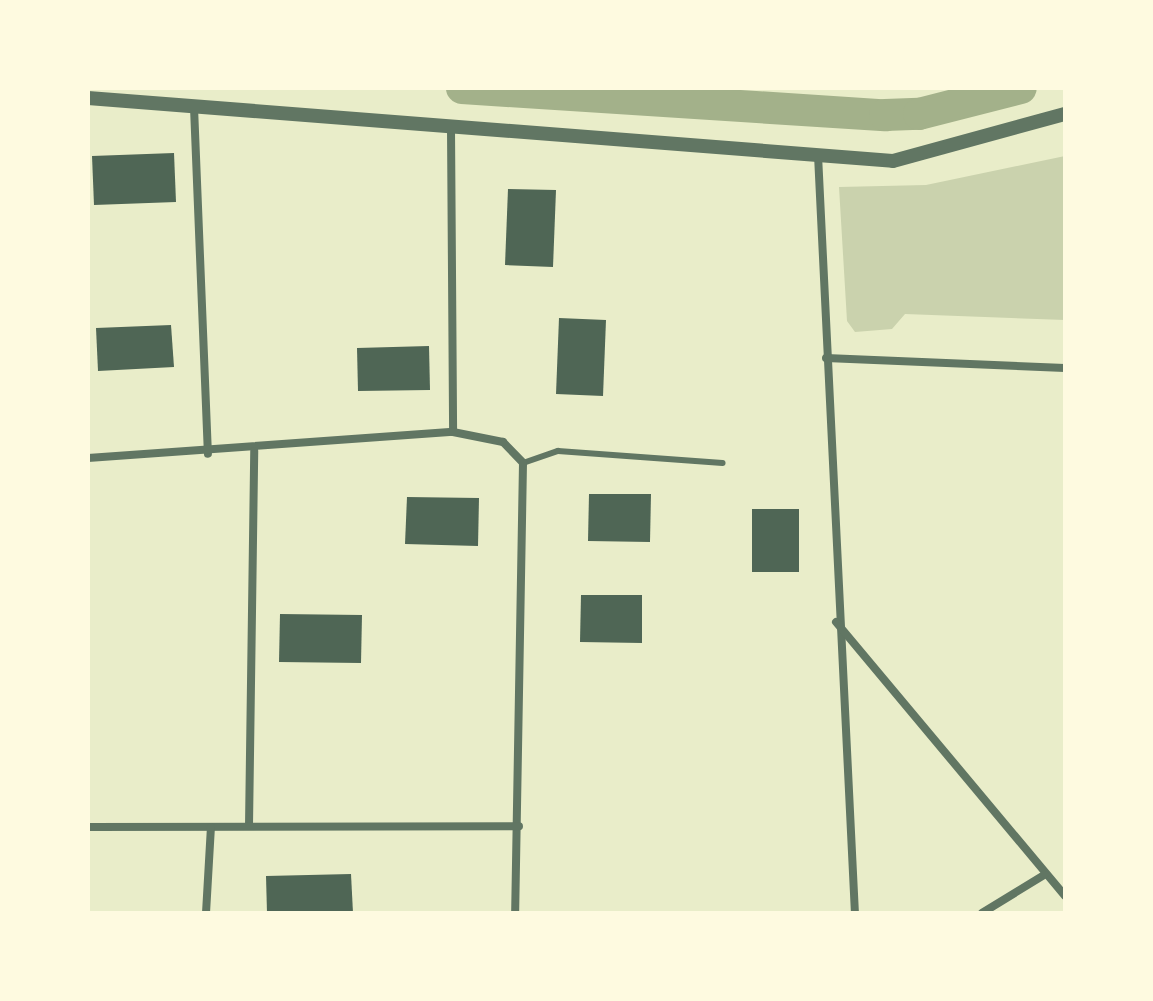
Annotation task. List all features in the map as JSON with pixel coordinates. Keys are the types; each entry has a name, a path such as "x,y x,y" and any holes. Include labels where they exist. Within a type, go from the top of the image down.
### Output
{"street":[{"path":"88,98 451,129 818,150 893,161 1065,114"},
{"path":"194,107 208,454"},
{"path":"451,129 453,432"},
{"path":"818,150 835,621 855,913"},
{"path":"826,358 1065,368"},
{"path":"88,458 254,451 453,432 503,442 523,463 519,826 515,913"},
{"path":"249,826 254,451"},
{"path":"835,621 1044,875 1065,896"},
{"path":"88,827 519,826"},
{"path":"206,913 211,827"},
{"path":"982,913 1044,875"}],"lane":[{"path":"523,463 558,451 723,463"}],"green space":[{"path":"1065,156 1065,320 905,314 892,329 855,332 847,321 839,187 926,185"}],"building":[{"path":"174,153 176,202 94,205 92,156"},
{"path":"508,189 556,190 553,267 505,265"},
{"path":"559,318 606,320 603,396 556,394"},
{"path":"171,325 174,367 98,371 96,328"},
{"path":"429,346 430,390 358,391 357,348"},
{"path":"589,494 651,494 650,542 588,541"},
{"path":"407,497 479,498 478,546 405,544"},
{"path":"752,509 799,509 799,572 752,572"},
{"path":"581,595 642,595 642,643 580,642"},
{"path":"280,614 362,615 361,663 279,662"},
{"path":"351,874 353,913 267,913 266,876"}],"waterway":[{"path":"462,88 885,115 919,114 1021,88"}]}
